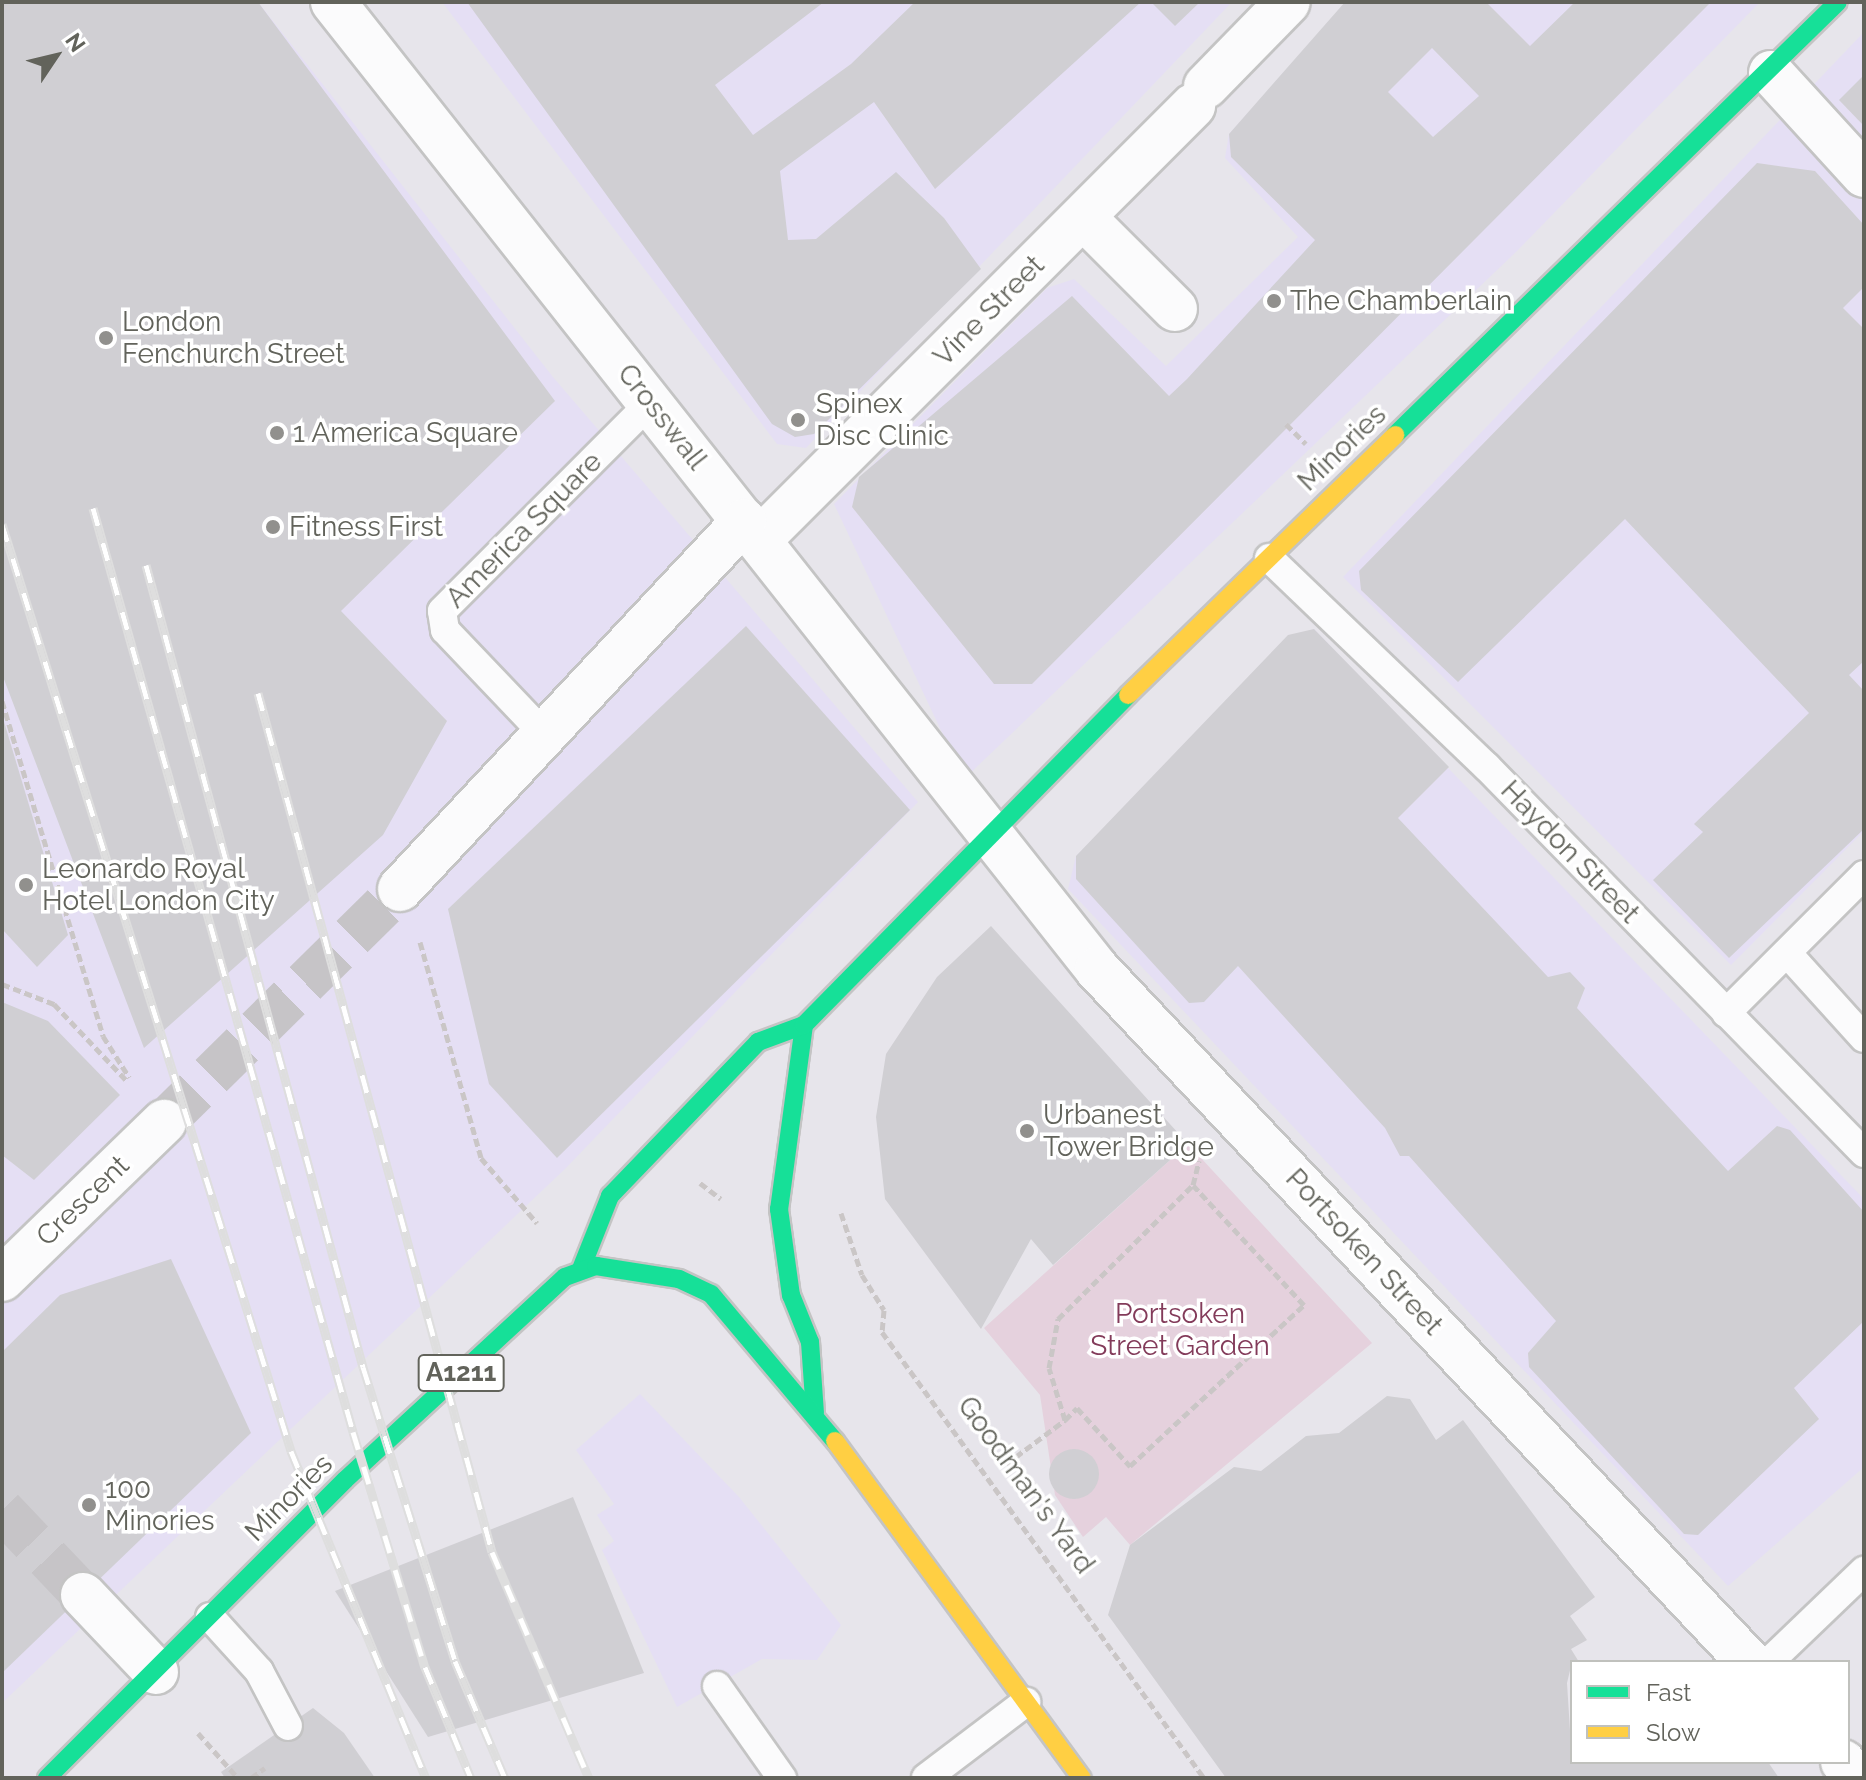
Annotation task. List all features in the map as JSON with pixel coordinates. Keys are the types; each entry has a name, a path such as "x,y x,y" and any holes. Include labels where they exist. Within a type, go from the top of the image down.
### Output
{"main road":[{"name":"Minories","path":"47,1778 345,1480 581,1269 595,1220 634,1169 758,1042 804,1025 988,835 1269,558 1771,73 1838,2"},
{"path":"804,1025 784,1129 780,1224 791,1295 810,1342 815,1413"},
{"path":"581,1269 644,1269 711,1294 815,1413 1082,1778"}],"street":[{"name":"Crosswall","path":"333,2 651,402 988,835"},
{"name":"Vine Street","path":"751,531 1083,217 1288,2"},
{"path":"1771,73 1864,175"},
{"path":"1083,217 1175,309"},
{"path":"400,889 543,733 751,531"},
{"name":"Portsoken Street","path":"988,835 1122,998 1747,1660"},
{"name":"Crescent","path":"2,1279 152,1109"},
{"path":"83,1595 156,1672"}],"lane":[{"name":"America Square","path":"543,733 445,630 442,611 651,402"},
{"name":"Haydon Street","path":"1269,558 1486,766 1864,1153"},
{"path":"1726,1013 1864,875"},
{"path":"1788,954 1864,1038"},
{"path":"1771,1660 1864,1571"},
{"path":"210,1617 259,1671 288,1726"},
{"path":"717,1686 782,1778"},
{"path":"926,1778 1026,1702"}],"path":[{"path":"2,701 103,1036 152,1109"},
{"path":"427,966 481,1158 544,1229"},
{"path":"2,984 54,1004 152,1109"},
{"path":"1065,1420 1049,1368 1058,1319 1193,1185 1200,1157"},
{"path":"1006,1464 1077,1408 1130,1466 1304,1305 1193,1185"},
{"name":"Goodman's Yard","path":"838,1196 862,1275 884,1310 882,1332 1204,1778"},
{"path":"198,1733 238,1778"}],"shaded area":[{"path":"2,2 258,2 553,377 918,802 565,1169 2,1703"},
{"path":"442,2 1232,2 806,448 777,444"},
{"path":"1348,2 1760,2 1517,251 964,779 834,504 1047,288 1074,279 1166,366 1298,237 1225,158 1229,134"},
{"path":"1864,32 1864,831 1731,965 1343,577"},
{"path":"1314,629 1864,1199 1864,1467 1728,1586 1068,889 1076,856"},
{"path":"640,1394 739,1497 841,1625 817,1660 762,1659 677,1707 602,1550 614,1541 597,1515 614,1504 576,1450"}],"green space":[{"name":"Portsoken Street Garden","path":"1188,1144 1372,1343 1130,1545 1106,1517 1083,1537 1055,1495 1040,1395 984,1328"}],"building":[{"name":"London Fenchurch Street","path":"2,2 258,2 555,401 341,611 447,721 383,835 144,1048 2,674"},
{"path":"467,2 824,2 715,85 753,135 851,64 915,2 1141,2 935,189 874,102 780,171 788,240 816,239 896,172 944,218 981,269 814,434 795,437 772,424"},
{"path":"1151,2 1200,2 1175,26"},
{"path":"1345,2 1486,2 1530,46 1575,2 1711,2 1032,684 994,684 852,507 859,477 1072,296 1169,396 1315,240 1231,157 1229,134","holes":["1432,48 1479,96 1433,137 1388,92"]},
{"path":"1864,75 1864,126 1839,100"},
{"path":"1757,163 1815,171 1864,225 1864,287 1843,308 1864,329 1864,661 1849,675 1864,691 1864,829 1729,958 1653,880 1703,832 1694,824 1809,713 1625,519 1458,682 1361,590 1359,571"},
{"path":"746,626 910,810 557,1158 489,1084 448,909"},
{"path":"1314,629 1449,767 1398,818 1548,977 1570,972 1585,988 1577,1008 1728,1171 1777,1126 1790,1130 1864,1212 1864,1321 1794,1388 1819,1419 1698,1535 1684,1534 1529,1367 1528,1353 1556,1321 1409,1156 1400,1156 1385,1128 1238,966 1204,1002 1189,1003 1076,879 1076,856 1288,635"},
{"name":"Leonardo Royal Hotel London City","path":"2,715 68,935 37,967 2,929"},
{"name":"Urbanest Tower Bridge","path":"991,926 1188,1144 1053,1265 1031,1239 981,1329 885,1199 876,1117 886,1054 937,977"},
{"path":"2,1002 48,1021 120,1095 34,1180 2,1155"},
{"name":"100 Minories","path":"171,1259 251,1433 2,1673 2,1352 60,1295"},
{"path":"1387,1396 1410,1399 1436,1440 1463,1420 1595,1597 1570,1616 1587,1640 1571,1649 1578,1660 1570,1660 1567,1683 1570,1764 1769,1764 1779,1778 1226,1778 1108,1615 1130,1545 1234,1467 1261,1471 1306,1436 1339,1433"},
{"path":"1074,1449 1091,1457 1099,1474 1091,1491 1074,1499 1057,1491 1049,1474 1057,1457"},
{"path":"573,1497 644,1673 428,1737 335,1591"},
{"path":"313,1708 344,1733 375,1778 225,1778 221,1772"}],"tunnel":[{"path":"164,1122 400,889"},
{"path":"2,1510 83,1595"}],"railway":[{"path":"93,508 353,1432 425,1667 471,1778"},
{"path":"2,524 291,1451 426,1778"},
{"path":"146,565 363,1367 455,1661 505,1778"},
{"path":"258,693 492,1552 589,1778"}],"traffic: fast":[{"path":"1395,435 1838,2"},
{"path":"581,1269 610,1196 758,1042 804,1025 1128,695"},
{"path":"804,1025 779,1209 791,1295 810,1342 815,1413"},
{"path":"47,1778 345,1480 565,1277 596,1266 679,1279 711,1294 835,1441"}],"traffic: slow":[{"path":"1128,695 1395,435"},
{"path":"835,1441 1082,1778"}],"place":[{"name":"The Chamberlain","path":"1274,301"},
{"name":"London Fenchurch Street","path":"106,338"},
{"name":"Spinex Disc Clinic","path":"798,420"},
{"name":"1 America Square","path":"277,433"},
{"name":"Fitness First","path":"273,527"},
{"name":"Leonardo Royal Hotel London City","path":"26,885"},
{"name":"Urbanest Tower Bridge","path":"1027,1131"},
{"name":"100 Minories","path":"89,1505"}]}
